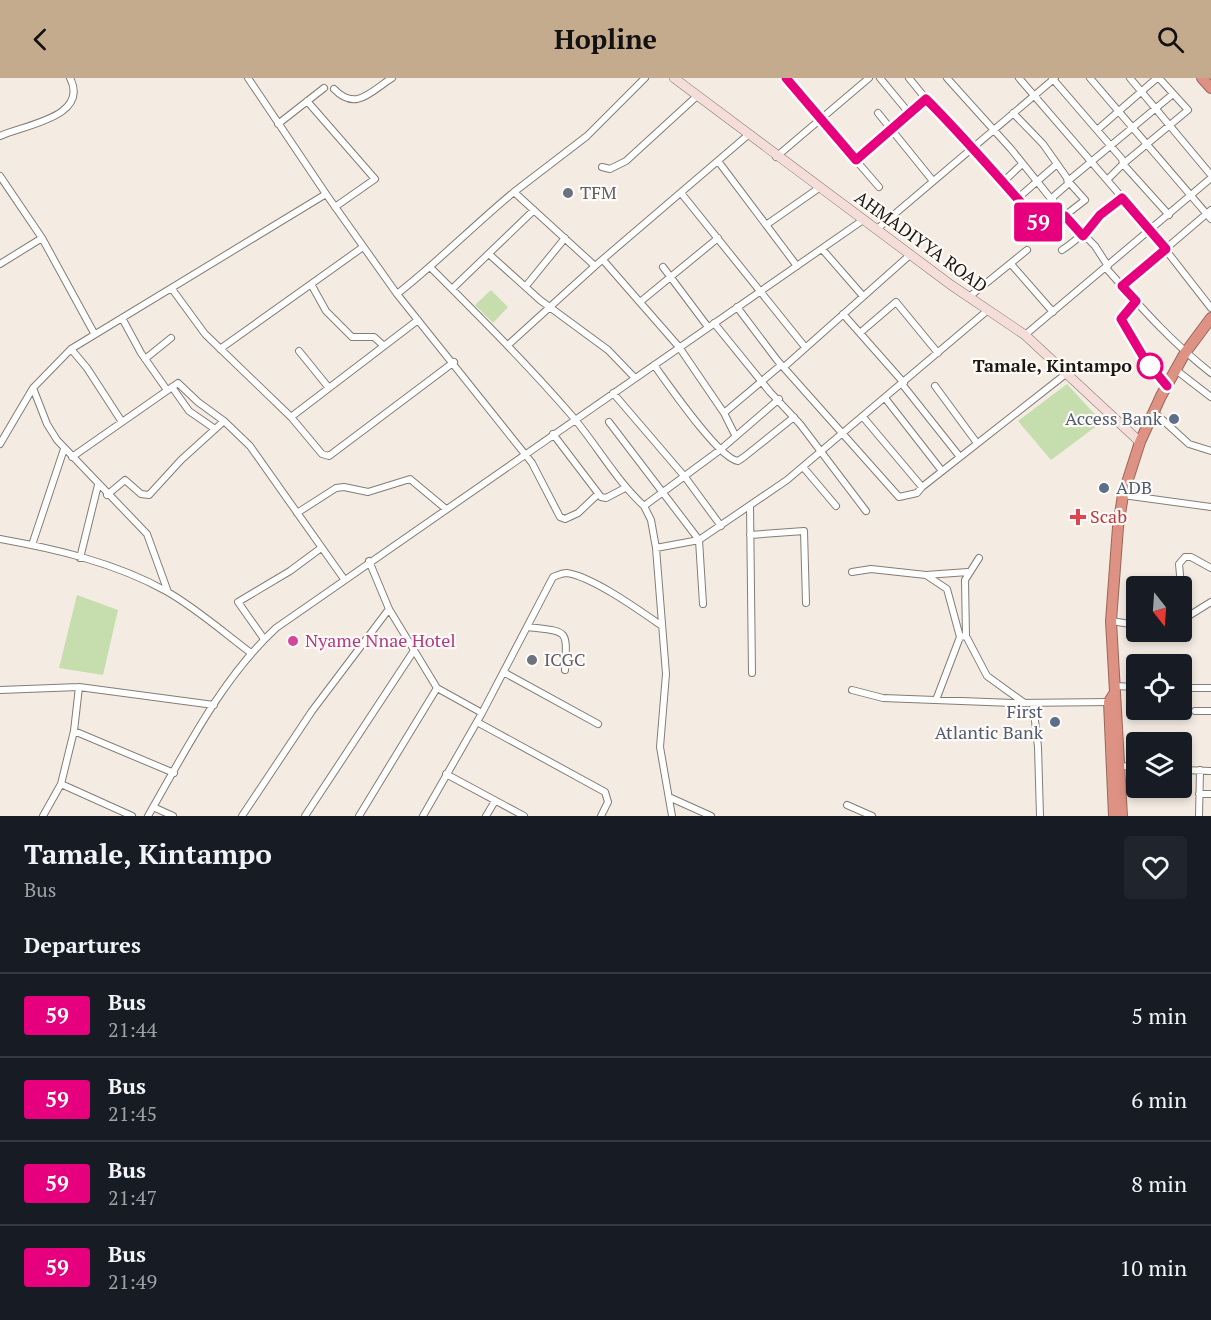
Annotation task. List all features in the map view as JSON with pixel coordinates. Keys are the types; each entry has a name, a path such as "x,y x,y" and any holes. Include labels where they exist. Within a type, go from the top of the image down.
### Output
{"highway":[{"path":"1202,78 1211,88"},
{"path":"1114,816 1111,621 1118,527 1123,495 1140,442 1154,412 1185,353 1211,318"},
{"path":"1113,696 1122,816"}],"street":[{"path":"0,135 63,112 73,96 74,86 70,78"},
{"path":"334,89 344,99 352,100 365,96 392,78"},
{"path":"397,294 431,268 478,221 587,136 645,78"},
{"name":"AHMADIYYA ROAD","path":"674,78 776,157 1025,335 1140,442"},
{"path":"786,78 879,188"},
{"path":"776,157 869,78"},
{"path":"880,78 909,113"},
{"path":"909,78 926,99 974,147 1002,183 1046,231 1085,200 1068,181 1043,144 1013,113"},
{"path":"947,78 1065,216 1095,246 1107,267 1122,286 1185,353 1211,373"},
{"path":"1019,78 1151,231 1211,308"},
{"path":"877,229 1054,78 1112,145 1123,164 1169,215"},
{"path":"1090,78 1210,214 1122,286"},
{"path":"1025,335 1151,231 1211,176 1130,78"},
{"path":"1097,130 1158,78 1188,110 1107,180"},
{"path":"250,79 278,124 397,294 536,468 562,519 578,513 598,494"},
{"path":"278,124 324,88"},
{"path":"1052,200 1068,181 1173,94"},
{"path":"602,167 616,167 626,161 697,96"},
{"path":"856,160 926,99"},
{"path":"307,101 375,179 335,207"},
{"path":"878,113 933,181"},
{"path":"508,345 595,266 748,135"},
{"path":"718,161 797,266"},
{"path":"1002,183 1022,164"},
{"path":"1018,198 1057,164"},
{"path":"0,176 42,238 94,333"},
{"path":"766,225 819,188"},
{"path":"514,192 595,266"},
{"path":"681,193 718,238 758,293 805,347"},
{"path":"0,444 33,388 71,349 326,194"},
{"path":"1062,250 1083,236 1100,215 1122,198"},
{"path":"452,289 490,255 534,210"},
{"path":"148,816 214,705 251,653 264,639 369,561 863,220"},
{"path":"0,264 42,238"},
{"path":"525,286 565,238"},
{"path":"640,302 718,238"},
{"path":"220,349 363,247"},
{"path":"822,249 863,296"},
{"path":"969,297 1027,250"},
{"path":"724,413 783,366 911,254"},
{"path":"490,255 525,286 608,350 635,378"},
{"path":"603,260 679,347 724,413 735,435"},
{"path":"1011,264 1053,312"},
{"path":"663,267 711,325 794,417 866,511"},
{"path":"431,268 508,345 574,419 625,488 644,506 651,520 656,548 666,674 660,731 672,816"},
{"path":"311,284 326,311 352,337 374,337 384,346"},
{"path":"172,289 220,349 291,417 322,454 328,456 454,363"},
{"path":"1136,301 1121,319 1144,358 1167,386"},
{"path":"861,332 896,302 938,353"},
{"path":"737,308 783,366 899,496 913,496 1067,373"},
{"path":"656,548 699,540 750,506 803,467 988,310"},
{"path":"843,314 903,383 960,457"},
{"path":"122,318 145,359 170,389 189,411 215,429"},
{"path":"291,417 418,320"},
{"path":"145,359 171,338"},
{"path":"71,349 87,368 122,422"},
{"path":"299,351 329,388"},
{"path":"654,365 720,450 732,460 738,462 794,417"},
{"path":"1176,370 1211,397"},
{"path":"72,457 178,383 198,402 212,410 250,446 344,579"},
{"path":"935,386 977,443"},
{"path":"33,388 51,432 152,541 168,592"},
{"path":"613,393 685,477 721,526"},
{"path":"885,398 942,471"},
{"path":"644,506 720,450 779,399"},
{"path":"1154,412 1189,444 1211,451"},
{"path":"863,417 922,487"},
{"path":"107,495 125,480 141,494 149,495 181,460 224,421"},
{"path":"609,422 699,540 703,604"},
{"path":"554,434 598,494 606,498 625,488"},
{"path":"32,545 64,448"},
{"path":"803,467 836,506"},
{"path":"297,513 336,488 344,487 368,492 410,479 416,481 447,509"},
{"path":"80,558 98,485"},
{"path":"1123,495 1211,507"},
{"path":"750,506 752,674"},
{"path":"750,535 804,531 806,603"},
{"path":"0,539 32,545 131,574 168,592 251,653"},
{"path":"264,639 241,608 240,600 290,571 321,548"},
{"path":"1180,576 1179,564 1185,557 1191,557 1211,568"},
{"path":"936,700 963,636 964,592 968,572 979,558"},
{"path":"369,561 389,609 413,652 437,688 482,713"},
{"path":"852,572 871,569 926,575 968,572"},
{"path":"423,816 505,673 553,577 564,573 580,577 626,602 662,626"},
{"path":"926,575 947,589 963,636 987,676 1023,703"},
{"path":"1192,615 1210,606"},
{"path":"242,816 312,711 389,609"},
{"path":"1111,621 1126,623"},
{"path":"527,627 554,629 563,633 567,639 566,670"},
{"path":"305,816 413,652"},
{"path":"505,673 598,724"},
{"path":"0,690 80,687 214,705"},
{"path":"43,816 61,784 74,731 80,687"},
{"path":"359,816 437,688"},
{"path":"1192,688 1211,688"},
{"path":"852,690 874,697 1023,703 1113,696 1126,691"},
{"path":"1033,703 1038,747 1040,816"},
{"path":"1195,711 1211,711"},
{"path":"477,722 604,792 608,802 601,816"},
{"path":"74,731 174,773"},
{"path":"1120,766 1126,766"},
{"path":"1192,771 1211,771"},
{"path":"1199,816 1200,771"},
{"path":"446,774 524,816"},
{"path":"61,784 132,816"},
{"path":"1199,794 1211,794"},
{"path":"671,798 711,816"},
{"path":"486,816 495,801"},
{"path":"847,805 872,816"},
{"path":"153,807 173,816"}],"green space":[{"path":"491,290 508,307 493,323 475,305"},
{"path":"1067,384 1102,422 1051,460 1018,421"},
{"path":"77,595 118,610 103,675 59,668"}],"bus line":[{"name":"59","path":"786,78 856,160 926,99 974,147 1011,194 1018,198 1046,231 1065,216 1083,236 1100,215 1122,198 1166,249 1122,286 1136,301 1121,316 1121,319 1144,358 1167,386"}],"place":[{"name":"TFM","path":"568,193"},
{"name":"Tamale, Kintampo","path":"1150,366"},
{"name":"Access Bank","path":"1174,419"},
{"name":"ADB","path":"1104,488"},
{"name":"Scab","path":"1078,517"},
{"name":"Nyame Nnae Hotel","path":"293,641"},
{"name":"ICGC","path":"532,660"},
{"name":"First Atlantic Bank","path":"1055,722"}]}
